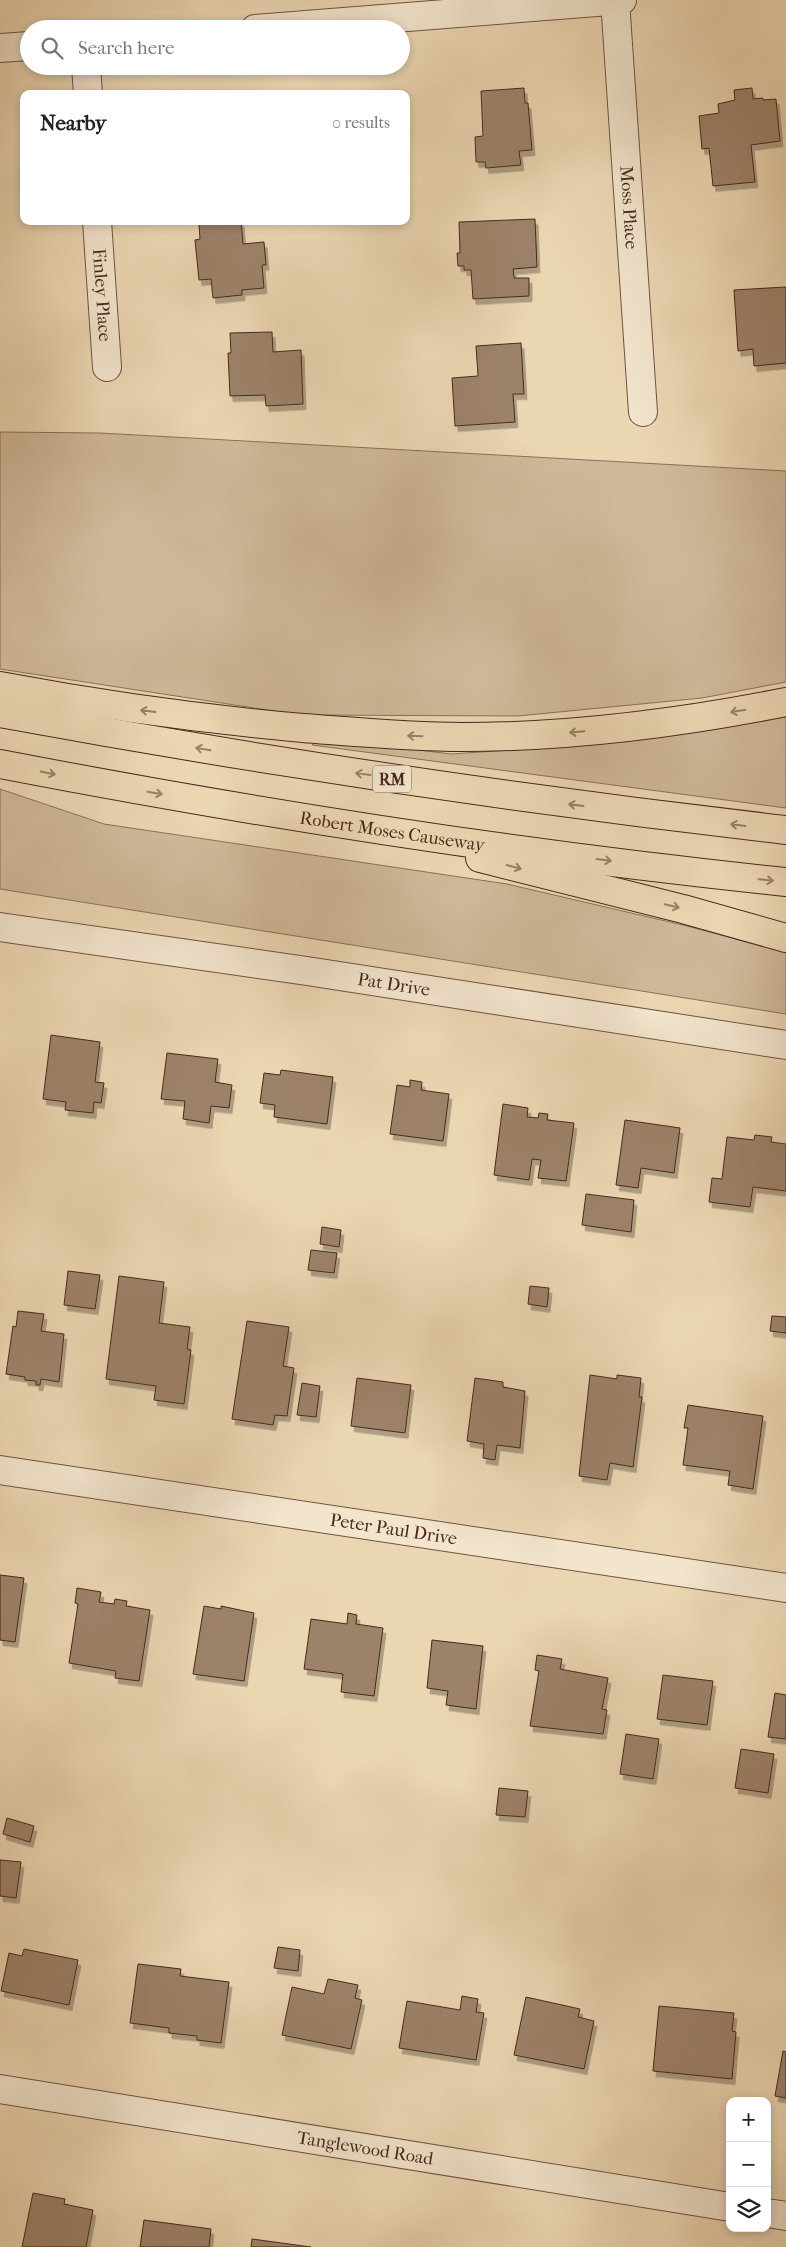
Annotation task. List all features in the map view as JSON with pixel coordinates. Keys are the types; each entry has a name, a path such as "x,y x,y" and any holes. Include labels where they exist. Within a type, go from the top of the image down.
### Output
{"highway":[{"path":"0,686 125,708 190,716 350,732 461,737 555,734 641,726 786,702"},
{"name":"RM","path":"0,713 106,733 386,778 575,805 786,830"},
{"name":"Robert Moses Causeway","path":"0,764 231,807 365,828 702,873 786,882"},
{"path":"365,828 683,909 786,938"}],"street":[{"name":"Moss Place","path":"615,0 643,412"},
{"path":"367,20 622,0"},
{"path":"0,48 20,47"},
{"path":"87,75 88,90"},
{"name":"Finley Place","path":"97,225 107,367"},
{"name":"Pat Drive","path":"0,926 786,1045"},
{"name":"Peter Paul Drive","path":"0,1470 786,1588"},
{"name":"Tanglewood Road","path":"0,2089 726,2206"},
{"path":"771,2214 786,2216"}],"shaded area":[{"path":"0,432 100,433 786,471 786,682 702,698 518,716 300,715 0,669"},
{"path":"786,717 786,808 312,745 322,738 451,754 585,745"},
{"path":"0,789 104,824 507,884 687,926 786,952 786,1014 0,889"}],"building":[{"path":"524,88 525,103 528,103 532,150 519,151 521,165 486,168 485,162 476,162 475,137 483,136 481,91"},
{"path":"752,88 753,99 776,99 780,141 751,145 755,182 713,186 709,148 702,149 699,116 719,113 718,104 735,100 734,90"},
{"path":"535,219 537,267 513,269 514,278 529,278 529,296 473,299 471,270 464,270 464,266 458,266 457,253 460,253 459,222"},
{"path":"199,225 241,225 243,244 264,242 266,265 262,265 264,288 242,290 242,295 213,298 211,279 199,280 195,240 200,239"},
{"path":"786,287 786,363 754,366 753,349 738,351 734,290"},
{"path":"272,332 273,352 301,350 303,404 266,406 265,395 230,396 228,353 231,353 230,333"},
{"path":"521,343 524,394 513,394 515,422 455,426 452,378 478,376 476,346"},
{"path":"51,1035 100,1042 95,1082 104,1083 101,1103 94,1102 93,1113 65,1110 66,1102 43,1099"},
{"path":"167,1053 218,1059 215,1082 232,1085 229,1108 211,1106 209,1123 183,1119 185,1101 161,1099"},
{"path":"281,1070 333,1077 327,1124 274,1117 275,1105 260,1103 264,1073 280,1075"},
{"path":"410,1080 422,1082 421,1090 449,1094 443,1141 390,1134 397,1085 410,1087"},
{"path":"503,1104 528,1108 527,1117 538,1118 539,1113 548,1114 547,1120 574,1123 566,1181 538,1178 541,1160 532,1159 529,1180 494,1175"},
{"path":"625,1120 680,1128 674,1173 641,1168 638,1188 616,1185"},
{"path":"755,1135 772,1137 771,1142 786,1144 786,1191 753,1187 750,1207 709,1202 712,1178 722,1179 727,1137 754,1140"},
{"path":"586,1194 634,1200 631,1232 582,1225"},
{"path":"322,1227 341,1230 339,1247 320,1244"},
{"path":"311,1250 337,1253 334,1273 308,1270"},
{"path":"68,1271 100,1275 95,1309 64,1305"},
{"path":"119,1276 164,1282 159,1323 190,1327 187,1349 191,1350 184,1404 154,1400 156,1386 106,1379"},
{"path":"530,1286 549,1288 547,1307 528,1304"},
{"path":"18,1311 44,1314 41,1331 64,1334 59,1382 41,1379 40,1385 36,1385 36,1381 25,1380 25,1377 6,1374 13,1326 16,1327"},
{"path":"772,1316 786,1317 786,1333 770,1331"},
{"path":"247,1321 289,1327 283,1366 294,1368 287,1416 275,1415 273,1425 232,1419"},
{"path":"590,1375 617,1379 617,1375 641,1378 639,1397 642,1397 633,1467 610,1463 607,1480 579,1476"},
{"path":"357,1378 411,1385 405,1433 351,1426"},
{"path":"475,1378 503,1382 503,1387 525,1391 520,1448 497,1445 495,1460 483,1458 484,1444 467,1441"},
{"path":"302,1383 320,1386 316,1417 297,1415"},
{"path":"688,1405 763,1416 753,1489 728,1485 730,1471 683,1465 688,1428 684,1428"},
{"path":"0,1575 24,1578 15,1642 0,1640"},
{"path":"77,1588 101,1592 99,1602 114,1604 115,1599 127,1601 126,1606 150,1610 139,1681 115,1678 116,1671 69,1663 78,1604 75,1603"},
{"path":"204,1606 221,1609 221,1606 254,1613 244,1681 193,1674"},
{"path":"348,1613 357,1615 356,1624 383,1628 374,1696 341,1692 343,1674 304,1669 311,1619 347,1624"},
{"path":"432,1640 483,1646 476,1709 446,1705 448,1691 427,1688"},
{"path":"537,1655 562,1659 560,1669 608,1678 602,1709 607,1710 603,1734 530,1726 539,1671 535,1670"},
{"path":"663,1675 713,1681 707,1725 657,1719"},
{"path":"775,1693 786,1695 786,1739 768,1737"},
{"path":"626,1734 659,1739 653,1779 620,1774"},
{"path":"741,1749 774,1754 768,1793 735,1788"},
{"path":"499,1788 528,1791 525,1817 496,1815"},
{"path":"7,1818 34,1826 30,1842 3,1834"},
{"path":"0,1860 21,1862 16,1898 0,1896"},
{"path":"278,1947 300,1950 298,1971 274,1968"},
{"path":"24,1949 78,1960 69,2005 1,1991 9,1953 22,1956"},
{"path":"138,1964 181,1969 180,1976 229,1982 221,2043 197,2040 197,2036 169,2033 169,2028 130,2023"},
{"path":"328,1979 358,1985 355,1998 362,2000 351,2049 282,2035 292,1987 324,1994"},
{"path":"462,1996 478,1999 476,2012 484,2013 476,2060 399,2048 407,2001 460,2010"},
{"path":"526,1997 580,2009 578,2017 594,2021 584,2069 514,2055"},
{"path":"659,2006 734,2013 732,2031 736,2032 732,2079 653,2071"},
{"path":"783,2051 786,2052 786,2098 775,2096"},
{"path":"33,2193 65,2199 64,2204 93,2210 86,2247 22,2247"},
{"path":"144,2220 211,2229 209,2247 140,2247"},
{"path":"252,2239 311,2247 251,2247"}]}
